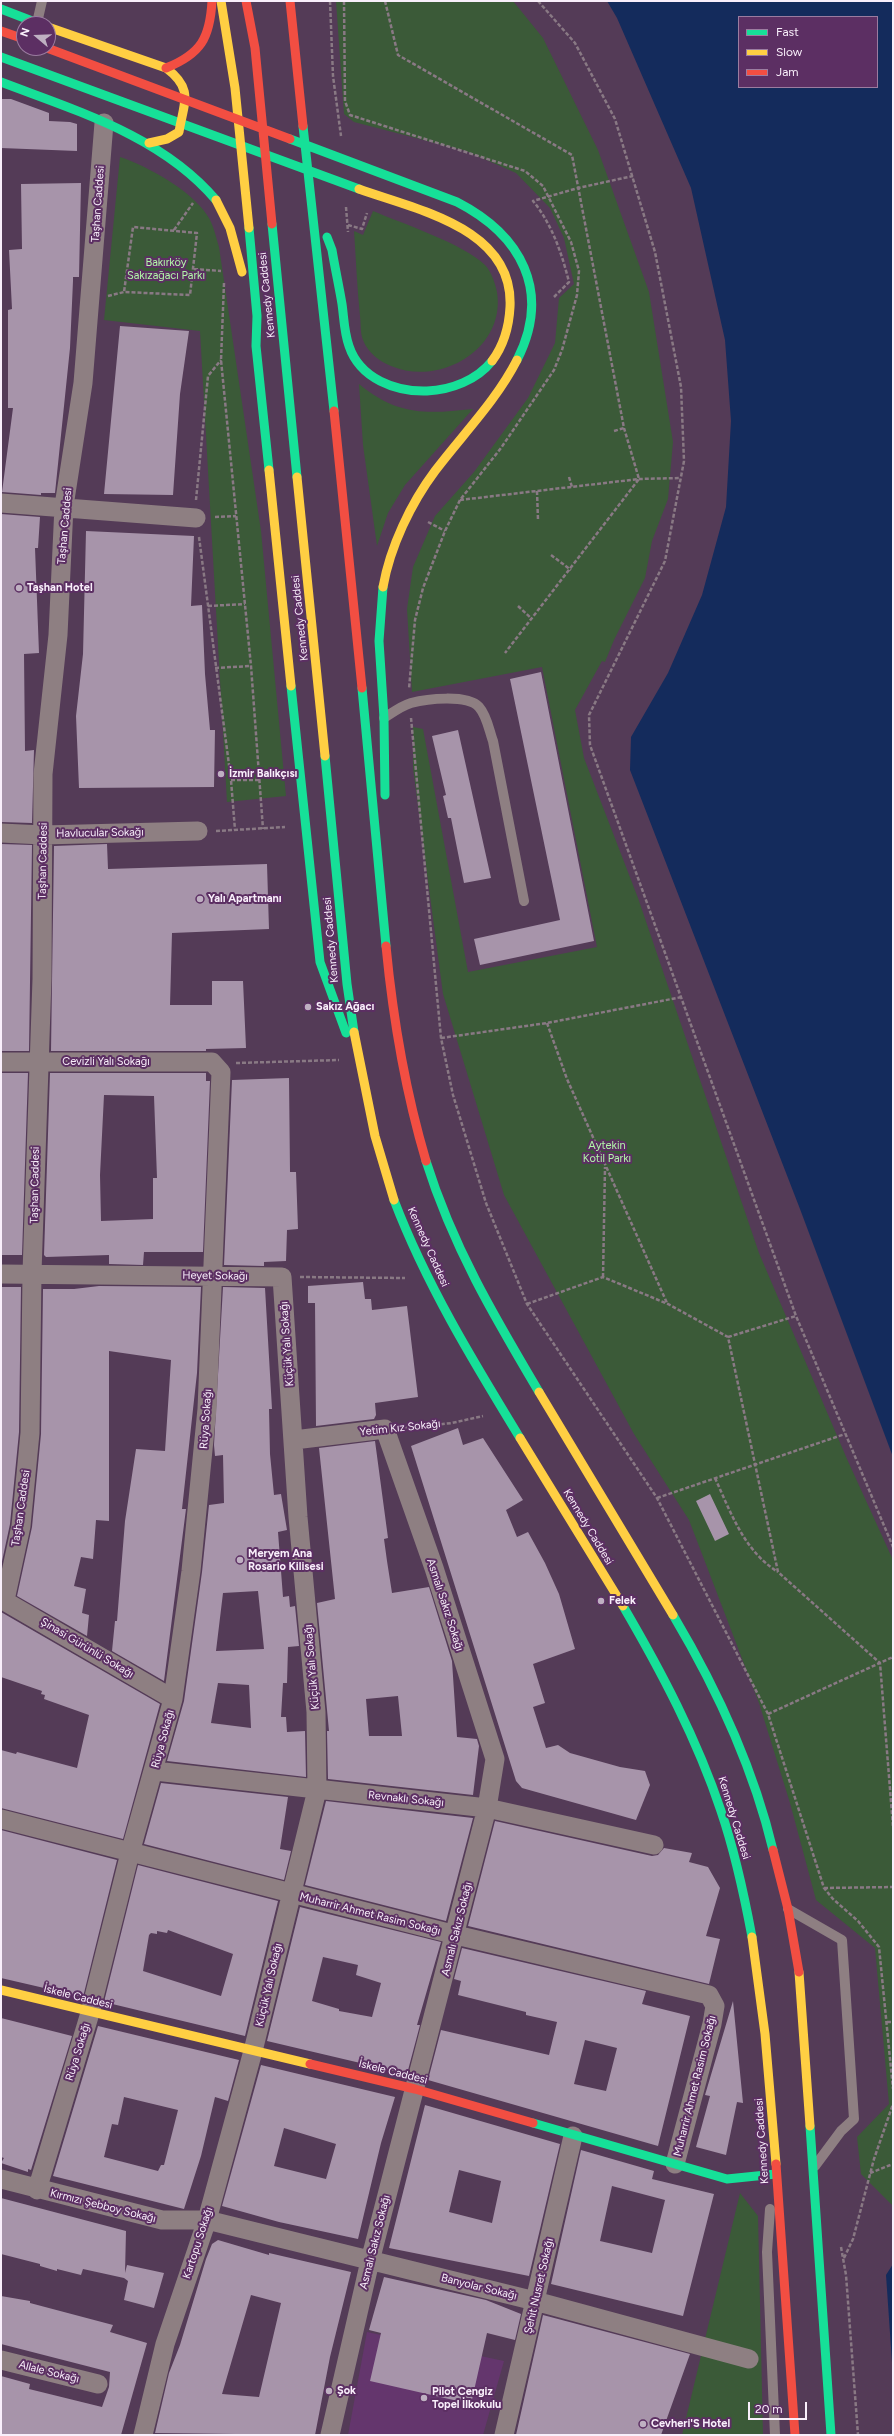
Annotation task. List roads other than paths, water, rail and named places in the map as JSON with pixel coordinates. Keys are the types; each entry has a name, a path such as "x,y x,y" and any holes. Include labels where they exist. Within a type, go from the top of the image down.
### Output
{"main road":[{"path":"166,68 188,59 207,37 212,21 212,1"},
{"path":"221,1 236,88 257,316 256,346"},
{"name":"Kennedy Caddesi","path":"246,1 255,55 347,984 368,1113 403,1224 428,1278 455,1329 665,1679 707,1772 728,1834 753,1940 764,2014 795,2435"},
{"path":"290,1 346,518 391,994 400,1058 415,1124 440,1201 464,1260 492,1315 704,1667 750,1772 768,1827 788,1909 800,1979 832,2435"},
{"path":"1,9 20,16"},
{"path":"56,30 118,53 166,68 179,78 186,92 184,116 180,132 167,139 149,143"},
{"path":"1,31 16,36"},
{"path":"56,51 457,202 479,212 499,228 513,244 525,268 532,304 529,329 519,356 504,382 433,473 414,509 389,566 380,613 379,641 384,718 385,805"},
{"path":"1,57 454,224 488,248 500,261 507,275 511,306 505,338 489,364 463,383 431,392 403,390 378,381 366,371 355,360 346,342 332,250 312,198"},
{"path":"1,82 104,123 149,143 190,174 219,204 238,251 256,346 320,962 339,1018 358,1059"},
{"path":"380,884 385,835"},
{"name":"İskele Caddesi","path":"1,1990 90,2013 415,2089 573,2136 727,2179 743,2179 776,2174"}],"street":[{"name":"Taşhan Caddesi","path":"3,1599 21,1526 30,1433 32,1273 42,978 43,774 58,635 64,506 84,376 104,123"},
{"path":"1,503 64,506 196,518"},
{"name":"Havlucular Sokağı","path":"1,833 43,834 198,831"},
{"name":"Cevizli Yalı Sokağı","path":"1,1062 212,1062"},
{"name":"Rüya Sokağı","path":"36,2190 90,2013 130,1853 155,1771 173,1699 191,1571 208,1410 220,1072 212,1062"},
{"name":"Heyet Sokağı","path":"1,1274 32,1273 282,1277"},
{"name":"Küçük Yalı Sokağı","path":"253,2051 317,1790 316,1712 299,1525 282,1277"},
{"name":"Yetim Kız Sokağı","path":"294,1440 385,1430"},
{"name":"Asmalı Sakız Sokağı","path":"330,2435 370,2261 456,1935 487,1808 495,1759 434,1568 385,1430"},
{"name":"Şinasi Gürünlü Sokağı","path":"3,1599 173,1699"},
{"name":"Revnaklı Sokağı","path":"155,1771 487,1808 654,1845"},
{"name":"Muharrir Ahmet Rasim Sokağı","path":"1,1820 456,1935 709,1995 715,2006 712,2024 675,2164"},
{"name":"Kartopu Sokağı","path":"143,2435 165,2344 207,2220 253,2051"},
{"name":"Şehit Nusret Sokağı","path":"504,2435 573,2136"},
{"name":"Kırmızı Şebboy Sokağı","path":"1,2180 36,2190 162,2220 207,2220"},
{"name":"Banyolar Sokağı","path":"207,2220 535,2301 750,2359"},
{"name":"Allale Sokağı","path":"1,2360 98,2384"}],"lane":[{"path":"39,16 42,1"},
{"path":"384,718 410,703 440,699 470,701 478,706 485,715 493,741 524,901"},
{"path":"788,1909 812,1921 842,1940 854,2119 841,2131 813,2169"},
{"path":"775,2435 767,2252 770,2205 776,2174"}],"water":[{"path":"607,1 893,1 893,1457 800,1209 630,770 631,737 668,673 702,595 726,507 731,421 725,340 691,188 617,18"},
{"path":"893,2264 893,2377 886,2275"}],"place":[{"name":"Taşhan Hotel","path":"19,588"},
{"name":"İzmir Balıkçısı","path":"221,774"},
{"name":"Yalı Apartmanı","path":"200,899"},
{"name":"Sakız Ağacı","path":"308,1007"},
{"name":"Meryem Ana Rosario Kilisesi","path":"240,1560"},
{"name":"Felek","path":"601,1601"},
{"name":"Şok","path":"329,2391"},
{"name":"Pilot Cengiz Topel İlkokulu","path":"424,2398"},
{"name":"Cevheri'S Hotel","path":"643,2424"}],"park label":[{"name":"Bakırköy Sakızağacı Parkı","path":"166,269"},
{"name":"Aytekin Kotil Parkı","path":"607,1152"}]}
